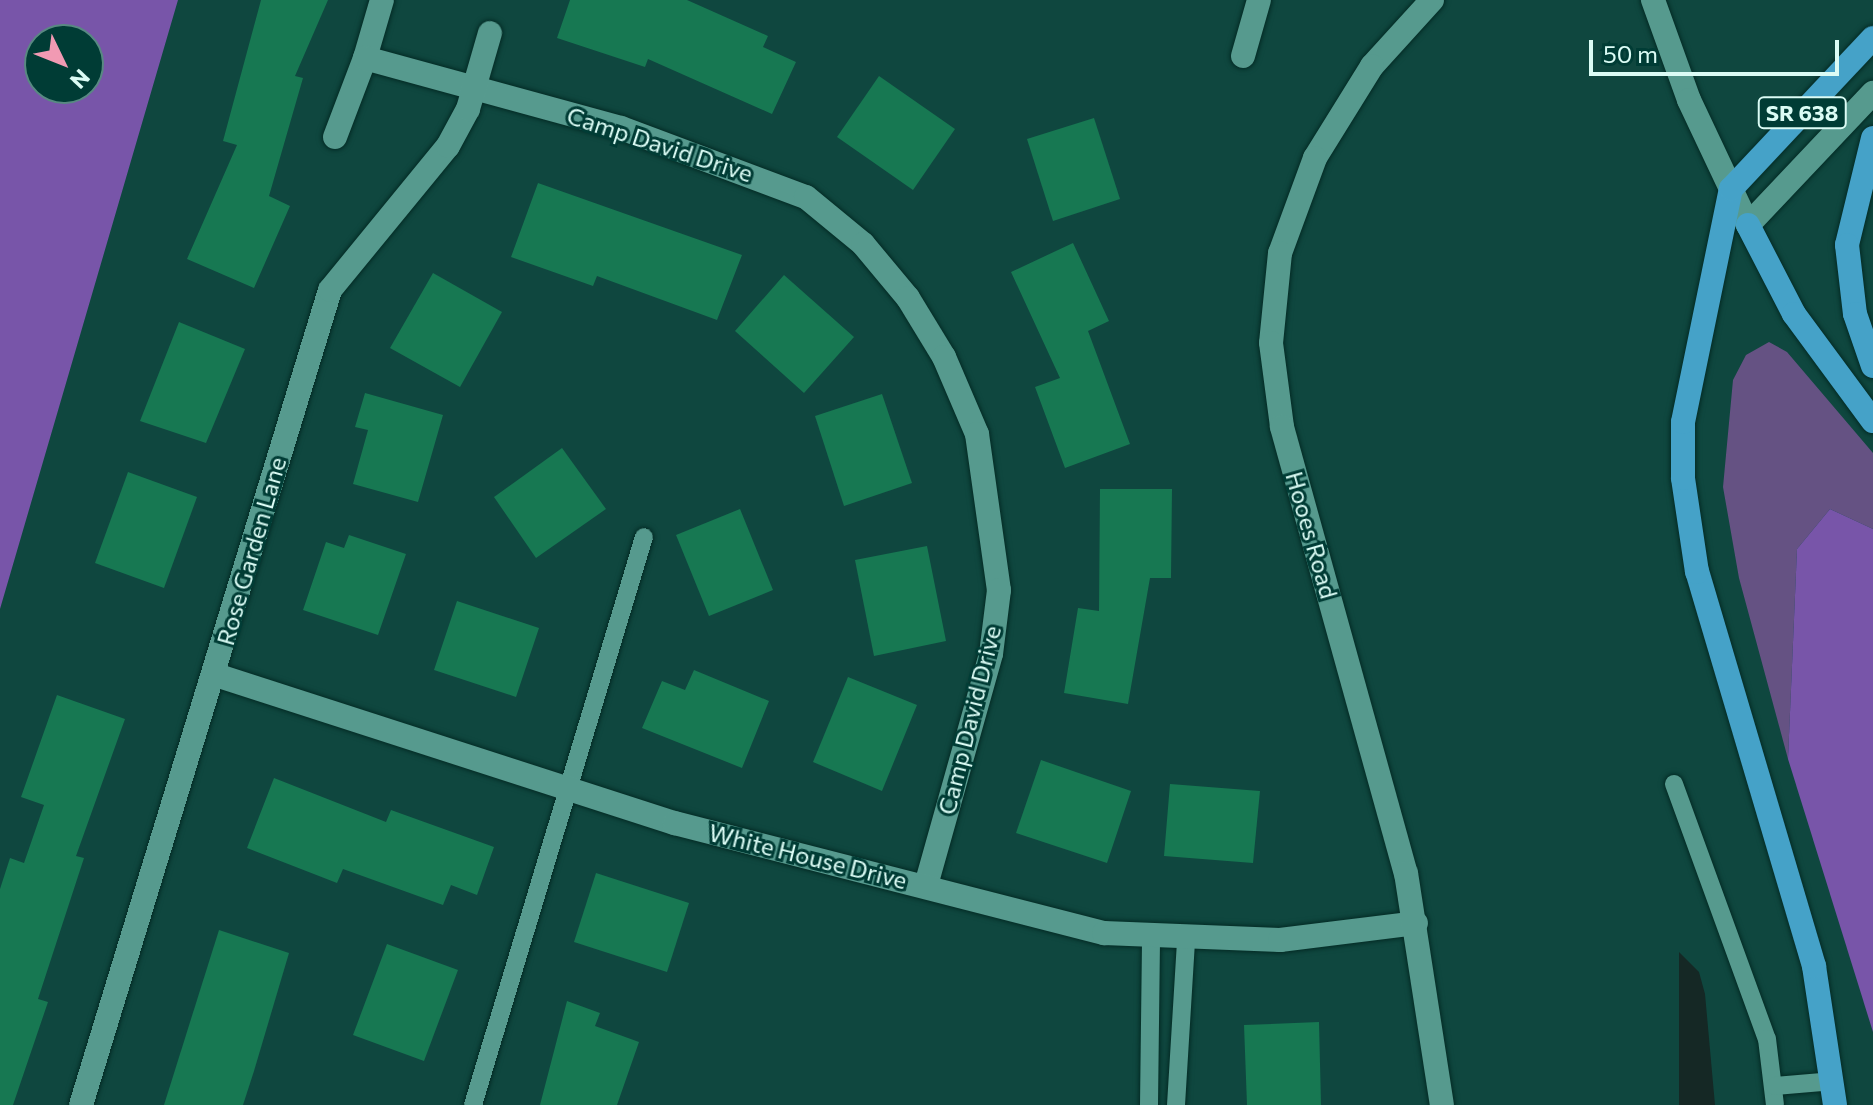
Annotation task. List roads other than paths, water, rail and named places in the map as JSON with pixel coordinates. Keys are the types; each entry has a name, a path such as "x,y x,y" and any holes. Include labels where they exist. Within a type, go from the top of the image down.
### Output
{"main road":[{"name":"SR 638","path":"1731,189 1873,38"},
{"path":"1873,138 1847,245 1855,314 1873,366"},
{"path":"1731,189 1688,375 1684,494 1697,572 1814,966 1835,1093"},
{"path":"1748,225 1794,314 1873,421"}],"street":[{"path":"335,137 365,58 382,0"},
{"path":"1243,56 1259,0"},
{"name":"Hooes Road","path":"1432,0 1372,66 1315,158 1280,253 1271,309 1282,427 1381,770 1416,923 1442,1105"},
{"path":"1653,0 1748,225"},
{"name":"Rose Garden Lane","path":"81,1105 216,675 330,290 448,146 475,88 490,33"},
{"name":"Camp David Drive","path":"365,58 723,161 806,197 863,244 944,357 977,434 999,590 991,654 926,885"},
{"name":"SR 638","path":"1748,225 1873,93"},
{"name":"White House Drive","path":"216,675 564,789 1104,933 1186,942 1280,940 1416,923"}],"lane":[{"path":"473,1105 564,789 644,537"},
{"path":"1674,784 1758,1010 1775,1096 1835,1093"},
{"path":"1149,1105 1151,938"},
{"path":"1176,1105 1186,942"}],"water":[{"path":"1679,952 1699,972 1705,994 1715,1105 1679,1105"}]}
